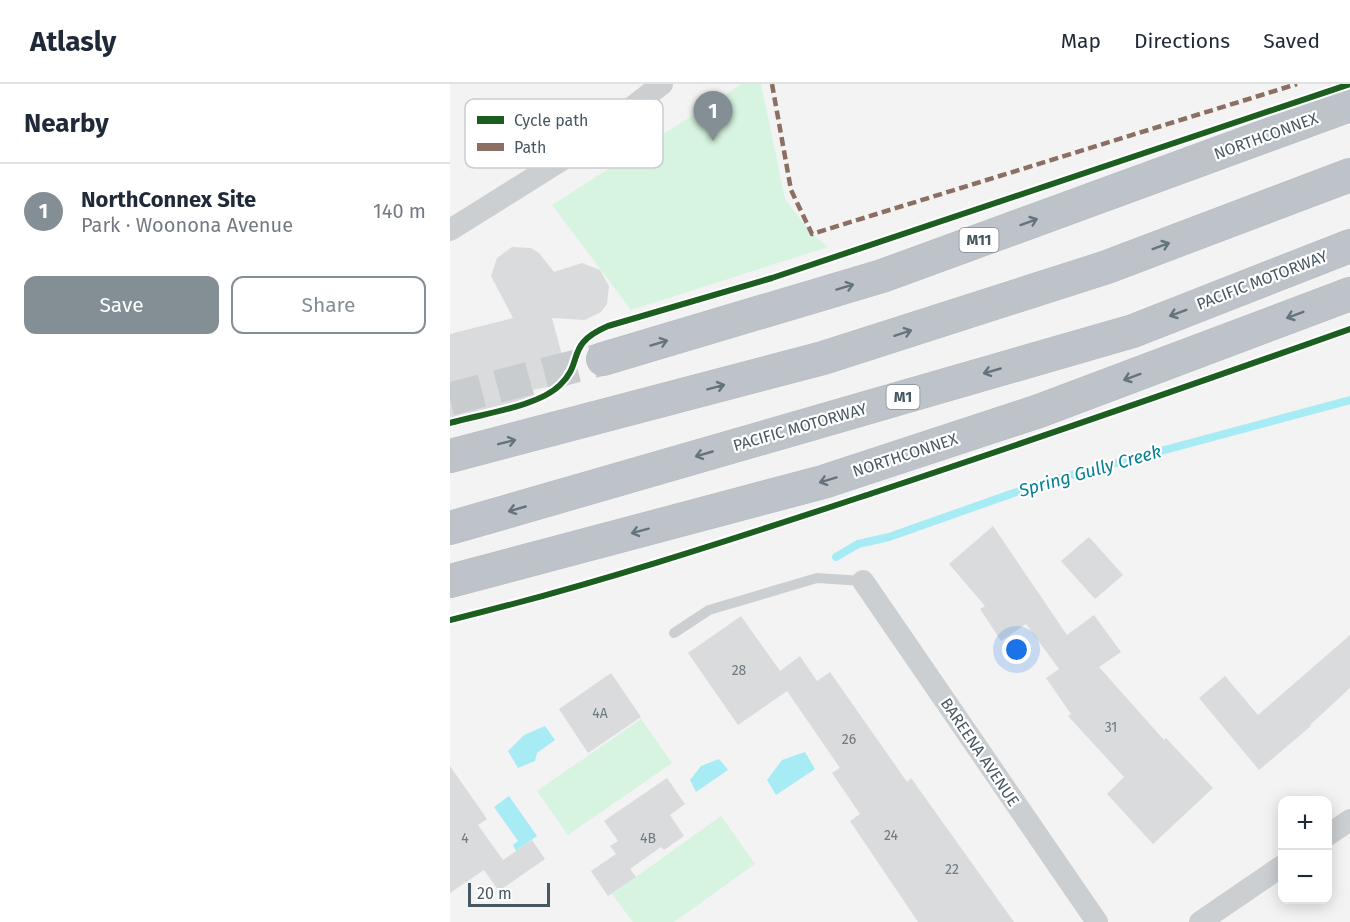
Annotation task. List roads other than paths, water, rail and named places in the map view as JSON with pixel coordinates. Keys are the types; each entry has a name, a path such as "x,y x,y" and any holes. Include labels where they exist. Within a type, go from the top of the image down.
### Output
{"highway":[{"name":"NORTHCONNEX","path":"603,360 882,276 1350,105"},
{"path":"450,456 823,358 1107,267 1350,175"},
{"name":"PACIFIC MOTORWAY","path":"450,528 1133,331 1350,246"},
{"name":"NORTHCONNEX","path":"450,581 823,482 1039,411 1350,294"}],"street":[{"path":"643,99 662,84"},
{"path":"450,230 549,168"},
{"name":"BAREENA AVENUE","path":"863,581 1097,922"},
{"path":"1332,832 1350,820"},
{"path":"1200,922 1278,869"}],"lane":[{"path":"674,633 709,610 816,578 863,581"}],"water":[{"path":"545,726 555,740 537,753 535,761 518,768 508,751 524,735"},
{"path":"805,752 815,769 776,795 767,780 782,760"},
{"path":"719,759 728,770 696,792 690,780 701,766"},
{"path":"509,796 537,836 516,851 513,845 518,841 494,807"}],"waterway":[{"name":"Spring Gully Creek","path":"836,557 858,544 889,537 1042,483 1350,400"}],"tunnel":[{"path":"450,399 603,359"}],"place":[{"name":"NorthConnex Site","path":"713,141"}]}
